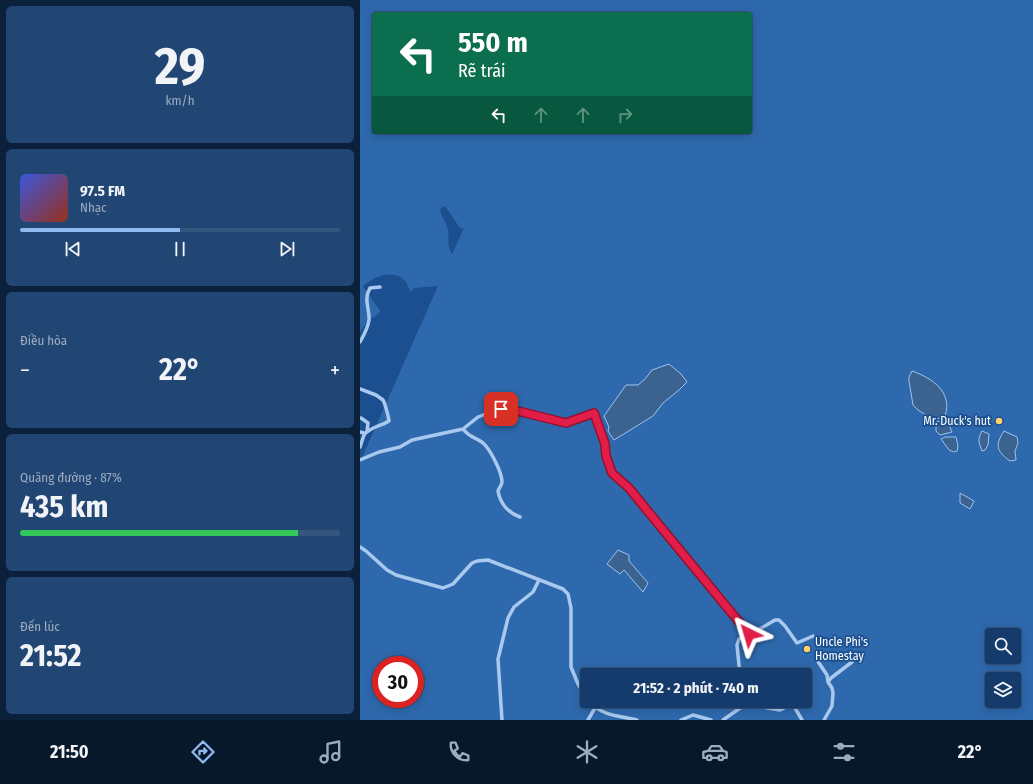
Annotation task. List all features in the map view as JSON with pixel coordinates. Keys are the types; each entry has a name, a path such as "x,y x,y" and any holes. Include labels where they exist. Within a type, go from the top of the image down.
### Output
{"street":[{"path":"360,342 369,320 366,300 367,293 370,288 380,287"},
{"path":"360,389 376,395 384,400 389,419 389,421 380,427 371,428 367,431 360,447"},
{"path":"360,460 379,452 400,447 412,440 462,429 478,417 501,409 522,412 566,423 594,413 605,444 606,456 612,473 629,488 749,634"},
{"path":"362,418 368,423 367,431"},
{"path":"462,429 468,436 481,441 488,448 502,480 502,484 498,491 500,497 508,511 520,517"},
{"path":"360,432 364,433 364,435"},
{"path":"360,547 387,570 442,588 453,584 472,563 488,560 563,589 568,594 571,613 571,667 580,687"},
{"path":"502,720 502,700 498,663 508,618 514,607 533,592 539,580"},
{"path":"740,668 739,639 753,633 775,620 779,620 785,626 797,643 813,636"},
{"path":"828,682 852,662 850,657"},
{"path":"817,660 827,675 828,682 834,693 829,712 824,720"},
{"path":"588,720 595,708 611,715 637,720"},
{"path":"723,720 740,708"},
{"path":"768,708 780,710 784,708"},
{"path":"794,708 802,720"},
{"path":"681,720 694,715 711,720"}],"shaded area":[{"path":"360,0 1033,0 1033,720 360,720 360,462 438,286 414,288 410,292 406,282 396,275 384,275 373,279 363,286 380,311 375,317 369,319 360,332","holes":["445,206 460,228 464,228 452,254 449,246 447,226 440,209"]},
{"path":"669,364 681,374 687,382 663,403 653,416 614,440 608,431 609,427 604,416 626,385 638,385 652,370"},
{"path":"912,371 927,378 939,387 946,400 947,407 945,416 934,420 913,405 909,381"},
{"path":"947,420 952,432 940,435 936,431 936,422"},
{"path":"982,431 989,434 988,445 985,450 982,451 979,437"},
{"path":"1004,431 1017,437 1018,443 1015,451 1016,460 1010,461 998,448 999,440"},
{"path":"945,437 956,437 958,446 957,451 954,452 949,450 941,439"},
{"path":"960,493 974,501 970,509 960,503"},
{"path":"618,550 629,555 629,561 648,583 643,592 624,570 620,574 607,564"}],"place":[{"name":"Mr. Duck's hut","path":"999,421"},
{"name":"Uncle Phi's Homestay","path":"807,649"}],"route":[{"path":"501,409 522,412 566,423 594,413 605,444 606,456 612,473 629,488 749,634"}]}
